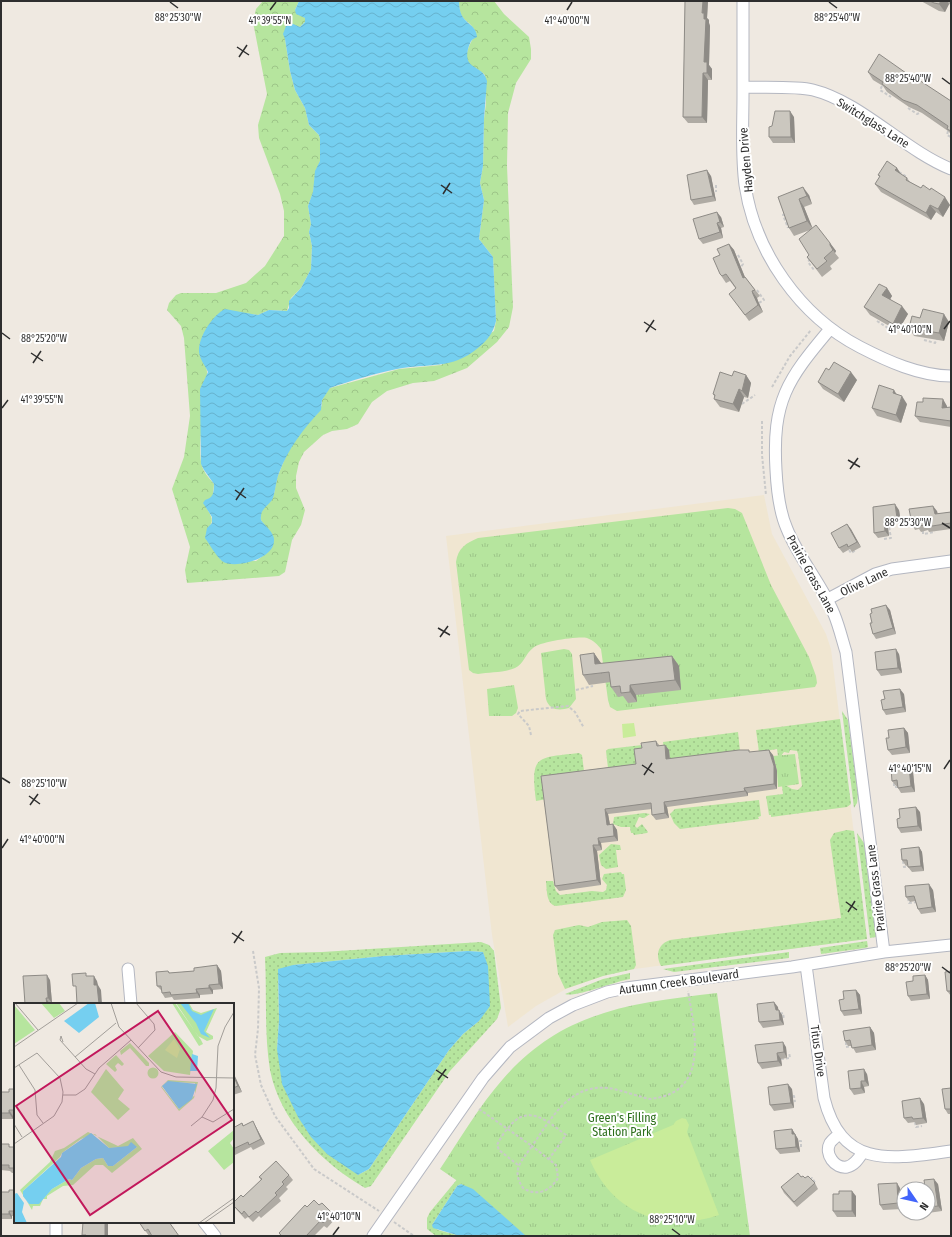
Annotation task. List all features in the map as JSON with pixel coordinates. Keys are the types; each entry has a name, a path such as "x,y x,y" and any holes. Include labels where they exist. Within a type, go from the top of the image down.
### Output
{"street":[{"name":"Hayden Drive","path":"743,1 742,138 745,186 757,230 770,256 787,285 830,329 874,354 905,367 951,376"},
{"name":"Switchglass Lane","path":"743,87 813,90 847,104 932,160 951,169"},
{"name":"Prairie Grass Lane","path":"830,329 808,355 789,382 777,417 774,444 776,481 786,528 794,545 834,613 846,652 884,952"},
{"name":"Olive Lane","path":"826,600 882,572 951,561"},
{"name":"Autumn Creek Boulevard","path":"373,1236 487,1072 510,1047 549,1018 573,1005 607,992 626,988 806,965 884,952 951,945"},
{"name":"Titus Drive","path":"806,965 824,1098 827,1111 839,1134 850,1144 863,1152 880,1157 894,1158 951,1151"},
{"path":"128,969 131,1003"},
{"path":"839,1134 830,1144 828,1153 837,1165 847,1167 854,1163 863,1152"},
{"path":"56,1223 56,1236"},
{"path":"205,1223 215,1236"}],"path":[{"path":"882,86 880,90 891,97"},
{"path":"908,108 917,114 920,113"},
{"path":"948,131 947,135 951,137"},
{"path":"899,172 907,177 906,182"},
{"path":"716,185 716,192"},
{"path":"785,214 788,228"},
{"path":"738,255 743,264 741,267"},
{"path":"811,258 808,262 814,270"},
{"path":"757,290 764,300 759,304"},
{"path":"877,321 888,328"},
{"path":"772,387 790,356 811,330"},
{"path":"924,340 935,343 937,339"},
{"path":"742,404 755,395"},
{"path":"762,421 762,454 766,495"},
{"path":"884,539 890,538 889,527"},
{"path":"923,531 923,534 935,532"},
{"path":"849,550 851,554 856,550"},
{"path":"576,690 593,686"},
{"path":"531,735 531,729 518,714 520,711 568,706 575,712 584,728"},
{"path":"894,780 894,787 901,787"},
{"path":"903,860 904,867 911,866"},
{"path":"908,896 909,903 918,902"},
{"path":"253,951 259,988 258,1029 255,1055 260,1085 275,1116 314,1169 380,1212"},
{"path":"479,1109 507,1129 532,1146 549,1158 556,1165 558,1178 551,1187 542,1192 536,1193 524,1188 517,1176 518,1166 532,1146 548,1122 573,1095 584,1090 609,1088 650,1099 664,1096 680,1086 689,1076 694,1066 696,1052 694,1024 688,995"},
{"path":"779,1014 783,1013 784,1020"},
{"path":"846,1042 846,1047 854,1046"},
{"path":"781,1059 790,1058 789,1052"},
{"path":"793,1096 795,1102"},
{"path":"518,1166 497,1148 498,1143 507,1129 519,1117 526,1115 534,1116 548,1122 566,1135 549,1158"},
{"path":"915,1122 916,1127 922,1126"},
{"path":"799,1141 801,1140 801,1146"},
{"path":"808,1182 812,1178 816,1184"},
{"path":"393,1221 414,1236"}],"shaded area":[{"path":"764,495 772,534 826,634 831,649 867,939 634,969 603,976 566,989 536,1006 508,1027 492,935 446,536"}],"green space":[{"path":"263,1 299,1 295,10 305,18 305,22 300,27 297,26 285,39 290,71 295,90 305,108 309,125 319,135 320,161 315,176 313,193 308,206 311,224 309,232 312,246 311,269 301,288 291,298 287,311 269,310 258,315 242,313 200,344 201,354 207,371 207,384 200,457 204,471 214,484 213,495 206,507 212,519 209,527 217,553 221,560 256,561 268,552 264,525 261,520 261,510 274,494 277,478 288,451 311,418 317,414 322,405 322,400 325,393 330,388 399,369 441,365 494,331 496,321 493,257 479,239 484,200 480,183 483,166 484,119 486,103 485,75 471,66 468,62 468,50 476,33 463,17 459,8 459,1 494,1 504,14 529,37 531,59 516,83 508,113 507,166 513,307 509,327 497,342 467,368 434,381 413,383 387,391 372,402 358,424 347,429 332,431 323,435 304,452 299,462 296,476 296,488 305,510 301,525 292,540 285,572 279,576 187,583 185,570 190,547 172,489 184,457 190,416 184,338 181,326 167,310 169,303 176,295 181,293 216,293 246,283 265,266 284,236 284,211 280,194 259,138 258,125 267,94 253,22 256,9"},
{"path":"728,508 735,509 742,513 771,585 809,657 816,676 817,683 815,687 617,711 610,707 608,700 601,649 597,644 587,638 559,640 537,646 530,650 518,666 511,670 478,674 469,670 456,562 457,557 463,547 470,542 478,538"},
{"path":"564,649 569,650 572,654 576,699 569,708 555,709 547,703 546,699 541,653"},
{"path":"514,685 518,708 516,713 512,716 489,716 487,689"},
{"path":"842,711 848,720 858,795 857,803 854,808"},
{"path":"840,719 851,804 847,807 771,817 771,815 769,815 766,796 783,794 782,786 787,786 798,790 802,786 798,754 797,751 790,750 789,753 784,752 781,756 778,756 777,749 759,752 756,730"},
{"path":"634,723 636,736 623,738 622,724"},
{"path":"738,732 740,751 670,764 664,751 663,742"},
{"path":"642,745 643,754 640,769 608,768 606,751 608,749"},
{"path":"579,753 582,755 584,771 547,799 536,801 534,774 536,766 540,761 554,756"},
{"path":"795,754 799,784 778,787 777,771 773,756"},
{"path":"759,800 761,816 758,817 759,819 680,829 674,823 670,814 675,809"},
{"path":"644,813 650,814 644,818 639,817 635,826 637,828 642,824 648,832 647,833 634,835 631,833 630,827 621,827 613,824 614,817"},
{"path":"847,830 854,831 867,939 661,966 658,958 660,947 670,940 841,918 830,840 834,833"},
{"path":"857,833 864,843 876,935 876,937 870,938"},
{"path":"611,844 620,845 621,850 616,850 618,867 606,869 601,865 599,855"},
{"path":"621,872 624,874 626,890 623,897 556,906 550,903 546,881 553,881 556,891 560,895 592,891 603,892 606,890 607,885 602,879 604,874"},
{"path":"627,920 631,926 636,965 634,969 603,976 565,989 558,974 553,935 555,930 579,925 588,927 602,922"},
{"path":"867,941 868,947 865,948 821,954 820,948"},
{"path":"481,942 489,945 494,951 501,1008 497,1019 450,1071 371,1186 365,1188 333,1166 305,1139 283,1106 275,1089 270,1070 266,1028 265,957 280,953 322,952","holes":["468,951 483,952 487,978 479,1021 463,1034 449,1050 369,1169 358,1175 277,1049 279,1020 278,980 293,965 384,956"]},
{"path":"789,952 789,958 674,972 663,969"},
{"path":"630,973 630,979 577,994 565,994 603,979"},
{"name":"Green's Filling Station Park","path":"717,993 750,1236 526,1236 475,1193 440,1169 494,1089 526,1056 550,1038 575,1024 628,1006"},
{"path":"682,1118 686,1119 689,1125 687,1132 719,1215 699,1220 679,1222 661,1220 643,1214 627,1206 612,1194 600,1179 590,1160 673,1125 676,1121"},
{"path":"459,1177 537,1236 526,1236 477,1194 461,1184 457,1186 432,1225 438,1230 460,1236 436,1236 427,1229 427,1218 430,1212"}],"water":[{"path":"299,1 459,1 464,19 474,28 477,37 472,40 468,49 468,61 482,72 487,81 484,119 483,166 480,183 484,200 479,239 493,257 496,321 492,333 485,342 459,360 449,363 408,367 389,371 363,377 330,388 322,400 321,410 308,424 291,448 278,476 273,498 261,513 261,520 274,538 272,547 268,553 261,558 235,564 222,561 205,538 207,528 212,523 212,517 203,503 212,495 214,484 201,464 200,389 208,372 200,358 199,346 211,321 225,309 258,315 269,310 287,311 289,308 289,301 301,288 311,269 312,246 309,232 311,224 308,206 313,192 315,171 320,161 320,139 319,135 309,125 305,108 295,90 283,34 286,26 291,23 300,27 305,22 305,18 296,14 295,10"},
{"path":"468,951 483,952 488,966 490,1006 479,1021 463,1034 449,1050 369,1169 358,1175 327,1154 311,1137 298,1117 282,1084 277,1049 279,1020 278,969 293,965 384,956"},
{"path":"461,1184 473,1189 526,1236 460,1236 433,1228 432,1225 457,1186"}],"building":[{"path":"685,1 703,1 702,13 704,13 704,19 706,19 704,62 707,62 707,73 703,73 702,117 683,117"},
{"path":"930,1 941,1 939,4"},
{"path":"879,54 916,80 919,80 951,101 951,131 947,129 948,126 917,105 903,100 882,84 883,82 868,72"},
{"path":"775,111 790,111 791,137 769,137 769,127 772,126"},
{"path":"887,161 897,168 895,170 907,178 906,180 921,188 923,185 930,190 931,188 945,197 938,209 930,205 926,213 875,184 880,176 878,175"},
{"path":"707,170 713,196 691,200 687,175"},
{"path":"803,187 807,196 799,199 807,221 789,228 778,197"},
{"path":"717,212 720,222 717,223 720,232 699,239 693,219"},
{"path":"816,225 830,243 833,250 824,258 827,261 817,269 807,257 809,255 799,239"},
{"path":"729,244 743,278 745,277 755,290 752,291 758,305 745,315 729,294 736,288 726,274 722,276 720,274 713,258 720,255 717,249"},
{"path":"879,284 887,288 882,295 902,306 893,324 864,307"},
{"path":"923,309 944,314 939,333 909,328 912,316 920,318"},
{"path":"834,362 851,372 838,394 818,382 826,368 829,370"},
{"path":"734,371 746,375 742,391 739,389 733,404 714,399 715,395 713,394 720,372 732,376"},
{"path":"879,385 894,390 893,393 902,396 896,415 872,408"},
{"path":"923,398 943,399 942,408 951,407 951,421 915,416 917,402 923,402"},
{"path":"895,504 897,518 889,519 890,521 884,522 885,531 874,533 873,507"},
{"path":"933,506 935,514 951,512 951,523 926,527 925,525 917,526 917,524 912,524 909,509"},
{"path":"847,524 857,542 848,547 847,544 839,548 831,533"},
{"path":"886,605 893,628 873,634 870,623 872,623 870,614 872,613 871,609"},
{"path":"896,649 898,668 877,670 875,652"},
{"path":"594,653 595,664 672,656 675,680 630,685 630,692 621,693 620,686 611,687 609,672 583,675 580,655"},
{"path":"900,689 903,707 883,710 881,700 885,699 883,691"},
{"path":"904,728 906,747 888,750 886,738 889,738 888,730"},
{"path":"656,741 657,746 665,745 666,759 739,750 749,750 749,752 769,750 774,766 774,784 744,788 745,791 664,802 665,813 652,815 651,803 605,809 607,825 613,824 614,836 598,838 599,845 593,845 597,880 555,886 541,776 636,764 634,749 642,748 641,743"},
{"path":"909,767 911,786 898,788 897,780 892,781 891,769"},
{"path":"916,807 918,826 898,828 897,819 900,818 899,809"},
{"path":"919,847 921,866 908,867 907,860 902,860 901,849"},
{"path":"929,884 932,907 918,909 914,896 906,897 905,886"},
{"path":"217,965 219,984 209,985 209,988 196,989 197,993 171,995 170,992 162,993 161,986 157,986 156,972 168,971 169,973 194,971 194,968"},
{"path":"951,971 951,991 947,991 945,972"},
{"path":"86,973 86,976 94,976 94,985 97,985 99,1003 77,1003 76,986 73,986 72,974"},
{"path":"47,975 47,1003 25,1003 23,976"},
{"path":"925,975 927,994 908,996 906,982 913,981 913,976"},
{"path":"856,990 859,1009 841,1011 839,1000 844,999 843,991"},
{"path":"774,1002 776,1010 779,1010 780,1020 759,1022 757,1004"},
{"path":"870,1027 872,1045 852,1048 850,1040 845,1041 843,1031"},
{"path":"783,1042 784,1052 777,1053 778,1061 758,1063 755,1045"},
{"path":"864,1069 865,1081 861,1081 861,1088 850,1089 848,1071"},
{"path":"234,1077 238,1086 234,1088"},
{"path":"788,1084 791,1103 770,1105 768,1087"},
{"path":"951,1088 951,1109 945,1109 942,1089"},
{"path":"9,1089 14,1089 14,1110 9,1110 9,1113 1,1113 1,1092 9,1092"},
{"path":"920,1098 923,1118 904,1118 902,1101"},
{"path":"253,1121 261,1139 249,1145 248,1142 234,1149 234,1127 242,1123 243,1126"},
{"path":"792,1129 792,1134 795,1134 796,1147 776,1149 774,1131"},
{"path":"1,1144 9,1144 9,1147 14,1147 14,1168 9,1168 9,1165 1,1165"},
{"path":"276,1161 289,1175 282,1182 284,1184 275,1193 277,1195 258,1213 256,1211 249,1217 244,1211 242,1214 234,1206 234,1202 241,1195 243,1197 262,1179 259,1177"},
{"path":"798,1173 801,1177 803,1176 805,1178 808,1176 815,1183 794,1202 781,1187"},
{"path":"934,1179 934,1181 924,1181"},
{"path":"896,1183 896,1203 880,1205 878,1184"},
{"path":"9,1190 14,1190 14,1211 9,1211 9,1214 1,1214 1,1192 9,1192"},
{"path":"839,1191 852,1191 852,1211 833,1211 833,1194 839,1194"},
{"path":"936,1192 938,1206 936,1206"},
{"path":"314,1200 319,1205 322,1203 332,1213 323,1223 321,1220 306,1236 280,1236 281,1235 279,1233 305,1205 307,1207"},
{"path":"83,1223 105,1223 105,1236 82,1235"},
{"path":"140,1223 170,1223 179,1236 152,1236 148,1229 145,1231"}]}
